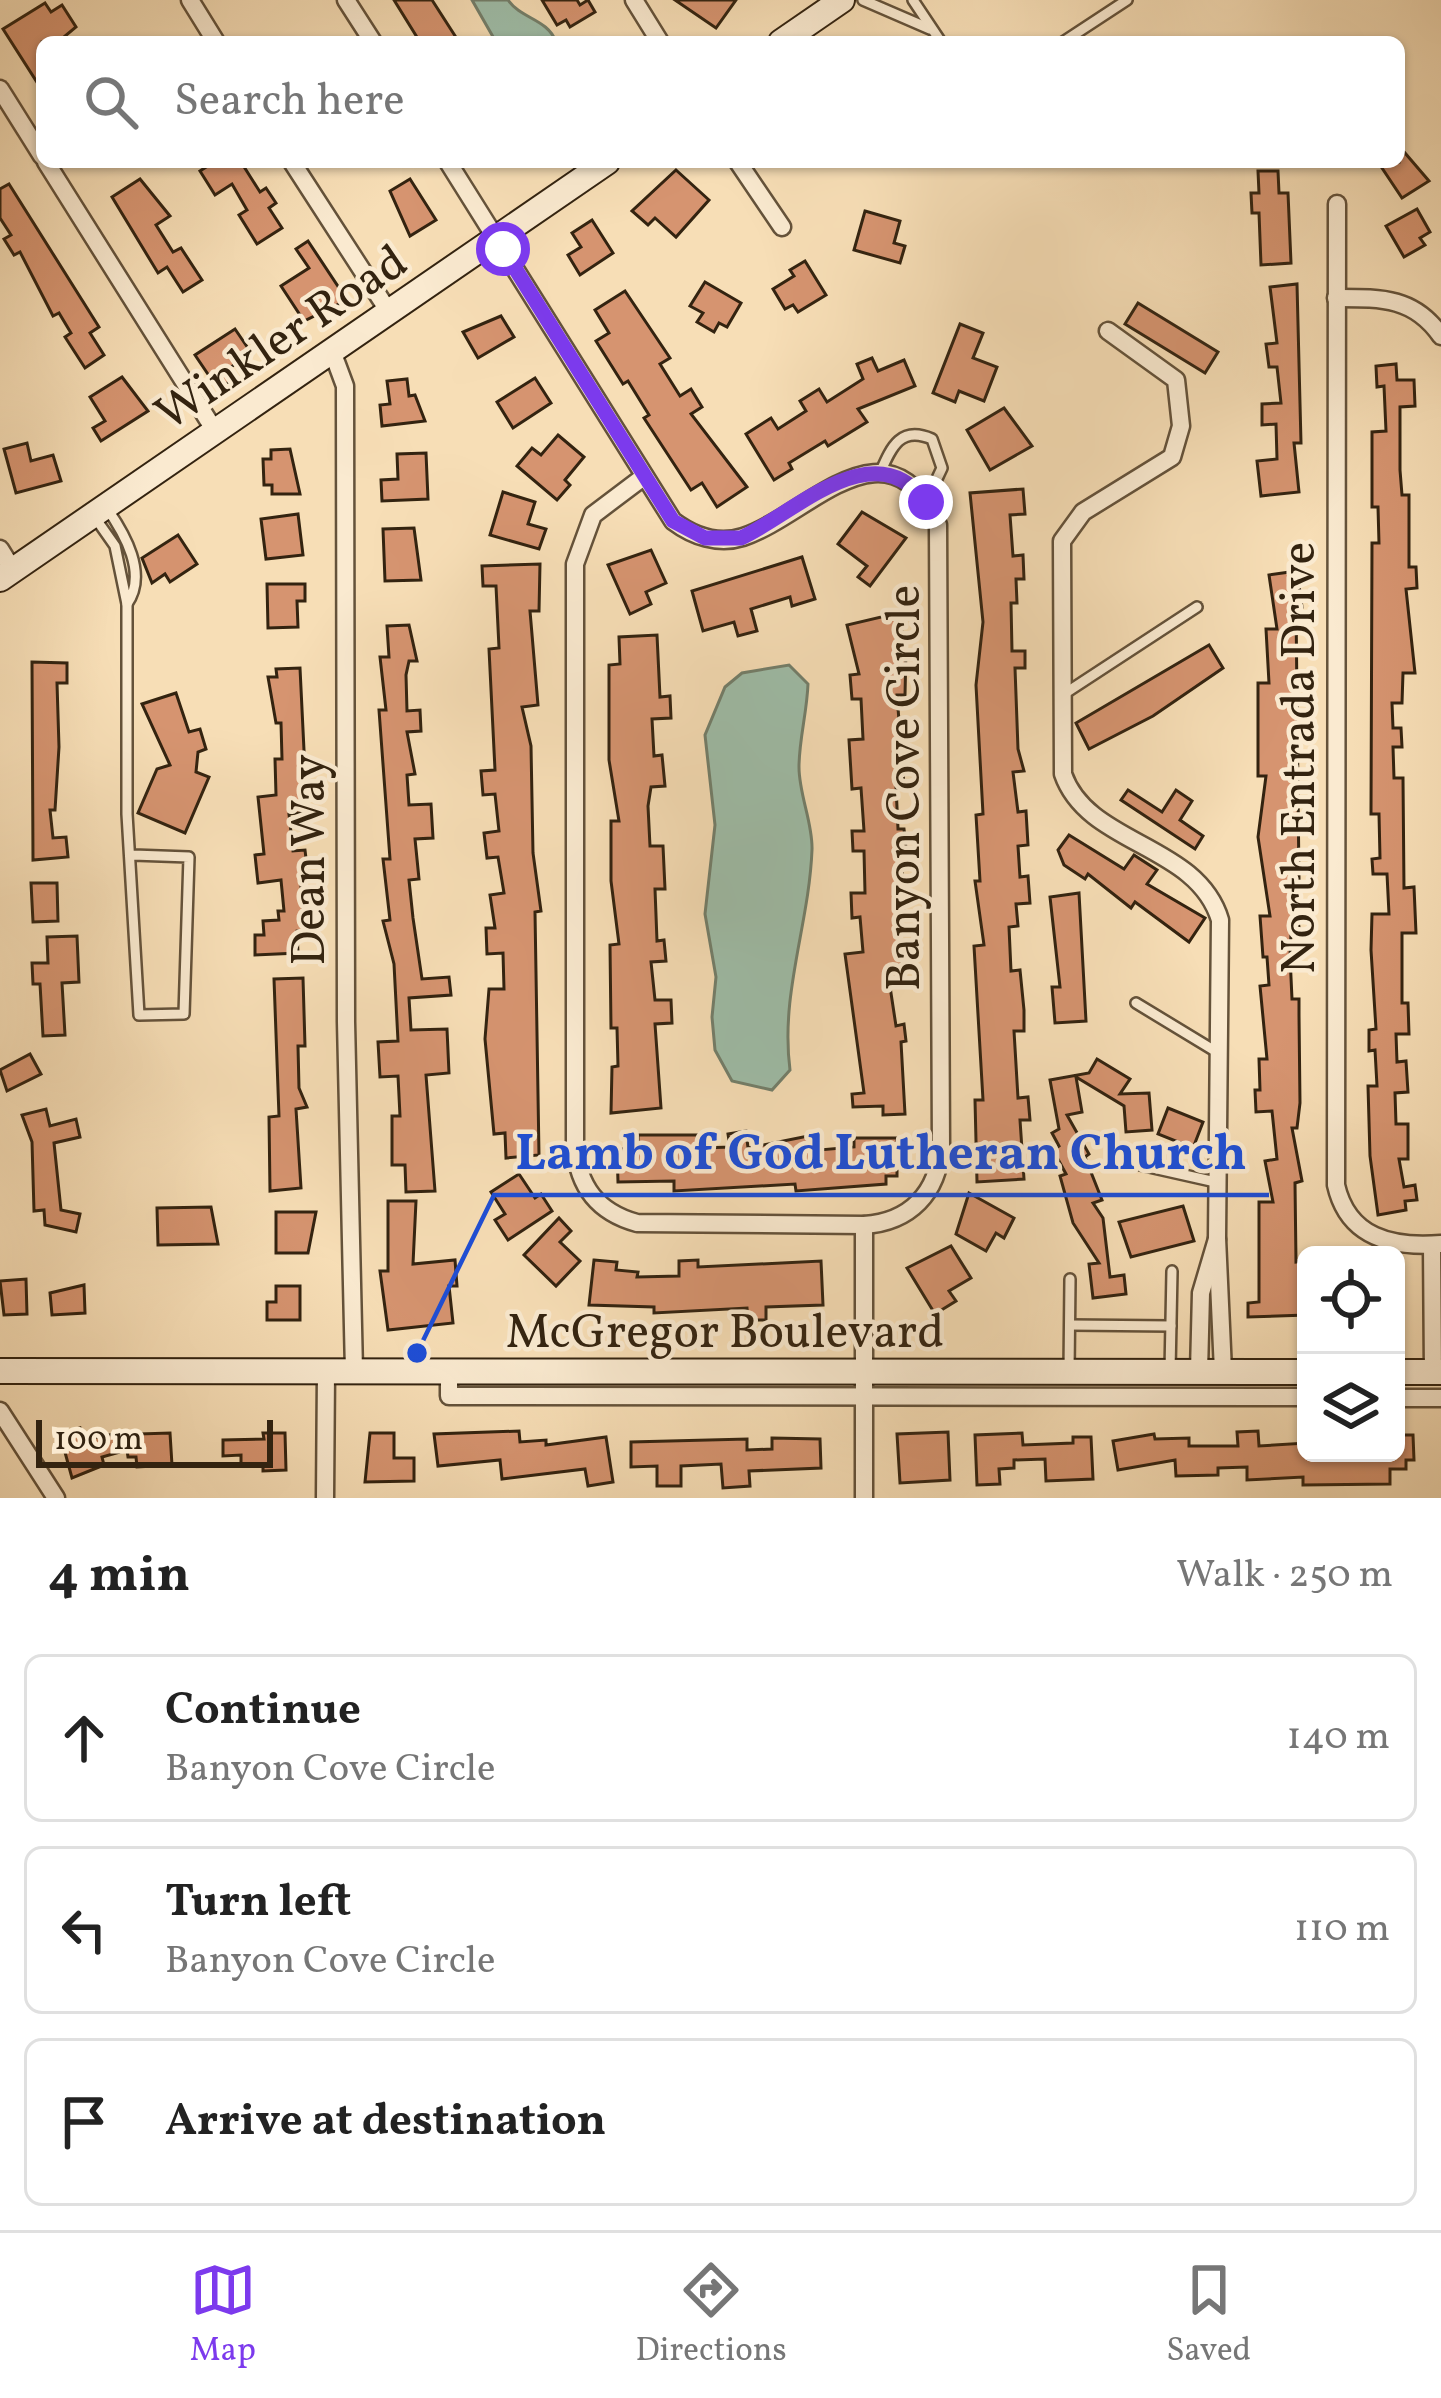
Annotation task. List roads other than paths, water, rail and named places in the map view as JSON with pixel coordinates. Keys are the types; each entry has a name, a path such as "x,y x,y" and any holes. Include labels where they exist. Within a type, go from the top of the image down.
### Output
{"main road":[{"path":"791,36 842,0"},
{"name":"Winkler Road","path":"4,566 99,511 599,168"},
{"name":"McGregor Boulevard","path":"0,1371 449,1372 862,1384 1069,1371 1297,1372"},
{"path":"1405,1372 1437,1372"}],"street":[{"path":"190,0 213,36"},
{"path":"346,0 369,36"},
{"path":"634,0 656,36"},
{"path":"0,89 36,146"},
{"path":"50,168 215,431"},
{"path":"296,168 389,312"},
{"path":"452,168 673,521 722,541 756,531 836,482 879,475 907,483 926,502"},
{"path":"741,168 782,227"},
{"name":"North Entrada Drive","path":"1337,204 1336,1185 1340,1202 1361,1231 1394,1243 1437,1245"},
{"path":"1336,298 1403,303 1419,310 1441,337"},
{"path":"1108,331 1176,380 1180,442 1172,457 1083,512 1061,542 1061,756 1069,790 1094,815 1192,875 1215,902 1221,940 1220,1184 1211,1372"},
{"name":"Dean Way","path":"332,351 345,386 346,1022 354,1371"},
{"name":"Banyon Cove Circle","path":"642,478 593,515 575,564 575,1146 581,1180 604,1209 637,1223 864,1225 897,1219 913,1209 935,1182 940,1164 943,601 938,525 926,502"},
{"path":"863,1498 864,1225"},
{"path":"1437,1245 1437,1372"},
{"path":"325,1498 326,1372"},
{"path":"862,1384 1297,1397"},
{"path":"1405,1398 1441,1398"},
{"path":"0,1411 56,1498"}],"lane":[{"path":"863,0 930,28"},
{"path":"913,0 936,36"},
{"path":"1072,36 1127,0"},
{"path":"879,475 901,437 918,433 932,439 942,468 926,502"},
{"path":"99,511 115,547 128,604 127,814 139,1015 184,1014 189,857 133,855"},
{"path":"1061,696 1197,607"},
{"path":"1136,1003 1220,1054"},
{"path":"1131,1162 1220,1184"},
{"path":"1170,1371 1172,1271"},
{"path":"1069,1371 1070,1279"},
{"path":"1070,1325 1171,1326"}],"place":[{"name":"Lamb of God Lutheran Church","path":"417,1353"}]}
